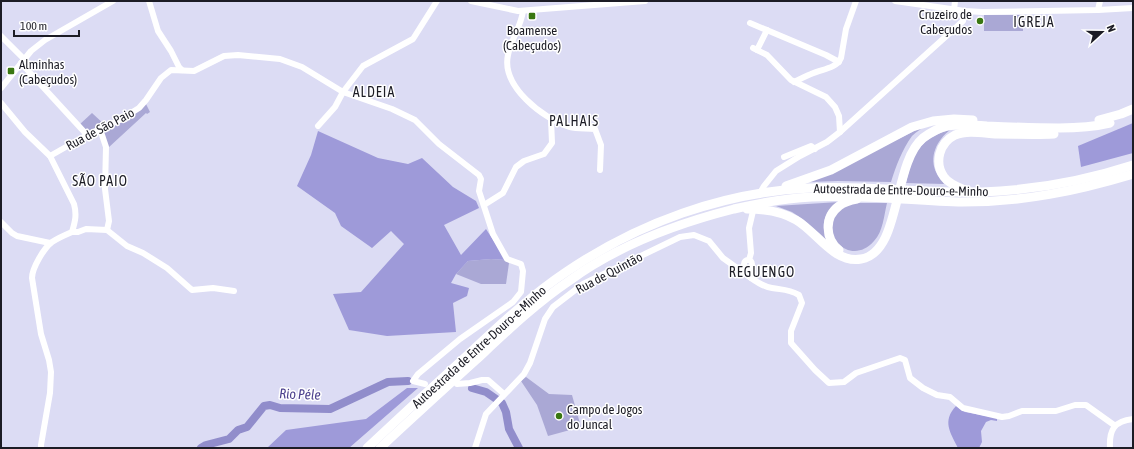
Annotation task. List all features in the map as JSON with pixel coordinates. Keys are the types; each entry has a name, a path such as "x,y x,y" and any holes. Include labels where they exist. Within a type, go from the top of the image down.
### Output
{"highway":[{"path":"764,193 805,181 831,170 912,127 933,121 954,119 1075,123 1102,119 1133,109"},
{"path":"970,192 950,183 940,170 938,162 942,147 949,139 955,136 969,133 1049,134 1072,132 1133,116"},
{"path":"869,196 849,201 841,205 835,209 830,216 828,233 831,242 837,249 852,256 860,255 872,249 883,235 891,214 910,148 922,134 939,124 954,121 980,120"},
{"path":"902,173 914,149 922,139 932,132 948,126 968,125 1087,128 1110,123"},
{"name":"Autoestrada de Entre-Douro-e-Minho","path":"367,448 514,313 564,273 603,249 636,232 671,218 723,201 764,193 808,188 840,187 970,192 1010,190 1064,183 1133,165"},
{"name":"Autoestrada de Entre-Douro-e-Minho","path":"380,448 519,320 569,280 601,260 639,240 673,226 767,201 810,197 869,196 949,201 1012,200 1089,187 1133,174"},
{"path":"734,209 756,209 776,211 785,214 806,226 839,256 845,259 856,260 869,257 881,247 888,233 891,214"}],"street":[{"path":"1,88 31,51 45,40 113,1"},
{"path":"149,1 158,31 182,70"},
{"path":"318,126 335,107 343,92 363,66 413,39 437,1"},
{"path":"471,1 523,11 645,1"},
{"path":"794,82 812,73 832,67 839,62 846,29 856,1"},
{"path":"895,1 965,11 1098,10 1133,8"},
{"path":"954,10 955,1"},
{"path":"1098,10 1100,1"},
{"path":"523,11 508,55 508,68 514,84 532,106 551,119 571,127 595,129 601,146 600,170"},
{"path":"732,265 747,260 751,252 749,228 754,207 764,186 776,171 827,142 840,132 963,21 965,11"},
{"path":"750,23 839,62"},
{"path":"767,30 755,49 767,55 791,80 826,97 835,107 839,116 840,132"},
{"path":"1,36 87,135"},
{"name":"Rua de São Paio","path":"50,156 87,135 118,121 139,108 161,78 171,70 194,71 224,56 238,55 280,60 302,67 343,92 392,109 415,120 439,144 479,175 481,180 479,191 493,234 507,259 521,264 524,271 521,292 513,302 460,339 418,374 413,381 425,384"},
{"path":"1,103 26,132 50,156 74,204 76,219 72,232"},
{"path":"484,205 503,193 516,167 524,160 544,154 552,143 551,119"},
{"path":"100,129 106,147 105,189 109,222 107,230"},
{"path":"784,158 810,146 814,149"},
{"path":"76,219 86,229"},
{"path":"1,222 17,236 50,243"},
{"path":"41,448 50,393 51,372 41,334 32,278 34,267 50,243 72,232 78,232 86,229 107,230 127,246 143,253 167,268 192,290 212,288 234,291"},
{"name":"Rua de Quintão","path":"474,448 486,414 524,374 530,363 545,319 553,307 584,284 680,238 694,235 709,241 723,258 762,285 771,288 789,290 799,295 802,303 791,331 791,343 815,370 830,383 844,382 856,373 900,358 905,360 910,378 930,392 937,395 950,397 963,408 1002,417 1022,411 1056,411 1075,405 1086,405 1114,425"},
{"path":"747,260 751,261 752,265 748,268 751,278"},
{"path":"457,384 470,384 482,380 488,380 500,398"},
{"path":"1110,448 1109,436 1114,425 1128,419 1133,419"}],"shaded area":[{"path":"984,15 1023,15 1023,31 984,31"},
{"path":"146,104 150,112 147,114 146,113 108,148 102,131"},
{"path":"92,113 105,125 88,131 79,125"},
{"path":"1133,123 1133,153 1081,167 1078,146"},
{"path":"927,125 919,130 908,141 891,182 809,182"},
{"path":"950,130 941,139 935,149 933,161 934,168 944,184 906,183 912,163 919,148 931,137"},
{"path":"318,131 378,158 408,164 422,158 453,187 476,201 479,208 444,225 461,255 486,229 506,260 491,259 468,261 456,274 451,283 469,288 467,296 453,303 456,332 387,336 349,330 333,294 361,292 404,244 391,231 372,248 341,226 335,213 297,186 311,155"},
{"path":"839,202 833,206 824,220 824,231 828,244 804,220 792,212 776,206"},
{"path":"853,203 887,203 884,218 877,237 865,249 855,251 846,249 838,244 833,236 831,227 834,218 841,209"},
{"path":"491,259 506,260 509,263 506,284 481,284 456,274 468,261"},
{"name":"Campo de Jogos do Juncal","path":"526,377 549,394 572,395 581,427 548,436 537,405 521,381"},
{"path":"407,388 418,388 349,448 267,448 286,430 366,419"},
{"path":"956,406 965,412 997,418 997,421 991,420 986,422 981,431 982,442 979,448 958,448 950,432 948,422 952,411"}],"waterway":[{"name":"Rio Péle","path":"201,448 206,445 229,439 238,430 247,427 264,406 270,405 280,408 330,409 388,382 408,381"},
{"name":"Rio Péle","path":"472,388 486,392 502,403 506,412 509,429 519,448"}],"place":[{"name":"Boamense (Cabeçudos)","path":"532,16"},
{"name":"Cruzeiro de Cabeçudos","path":"980,21"},
{"name":"Alminhas (Cabeçudos)","path":"11,71"},
{"name":"Campo de Jogos do Juncal","path":"559,416"}],"district":[{"name":"IGREJA","path":"1034,22"},
{"name":"ALDEIA","path":"374,92"},
{"name":"PALHAIS","path":"574,121"},
{"name":"SÃO PAIO","path":"100,181"},
{"name":"REGUENGO","path":"762,272"}]}
